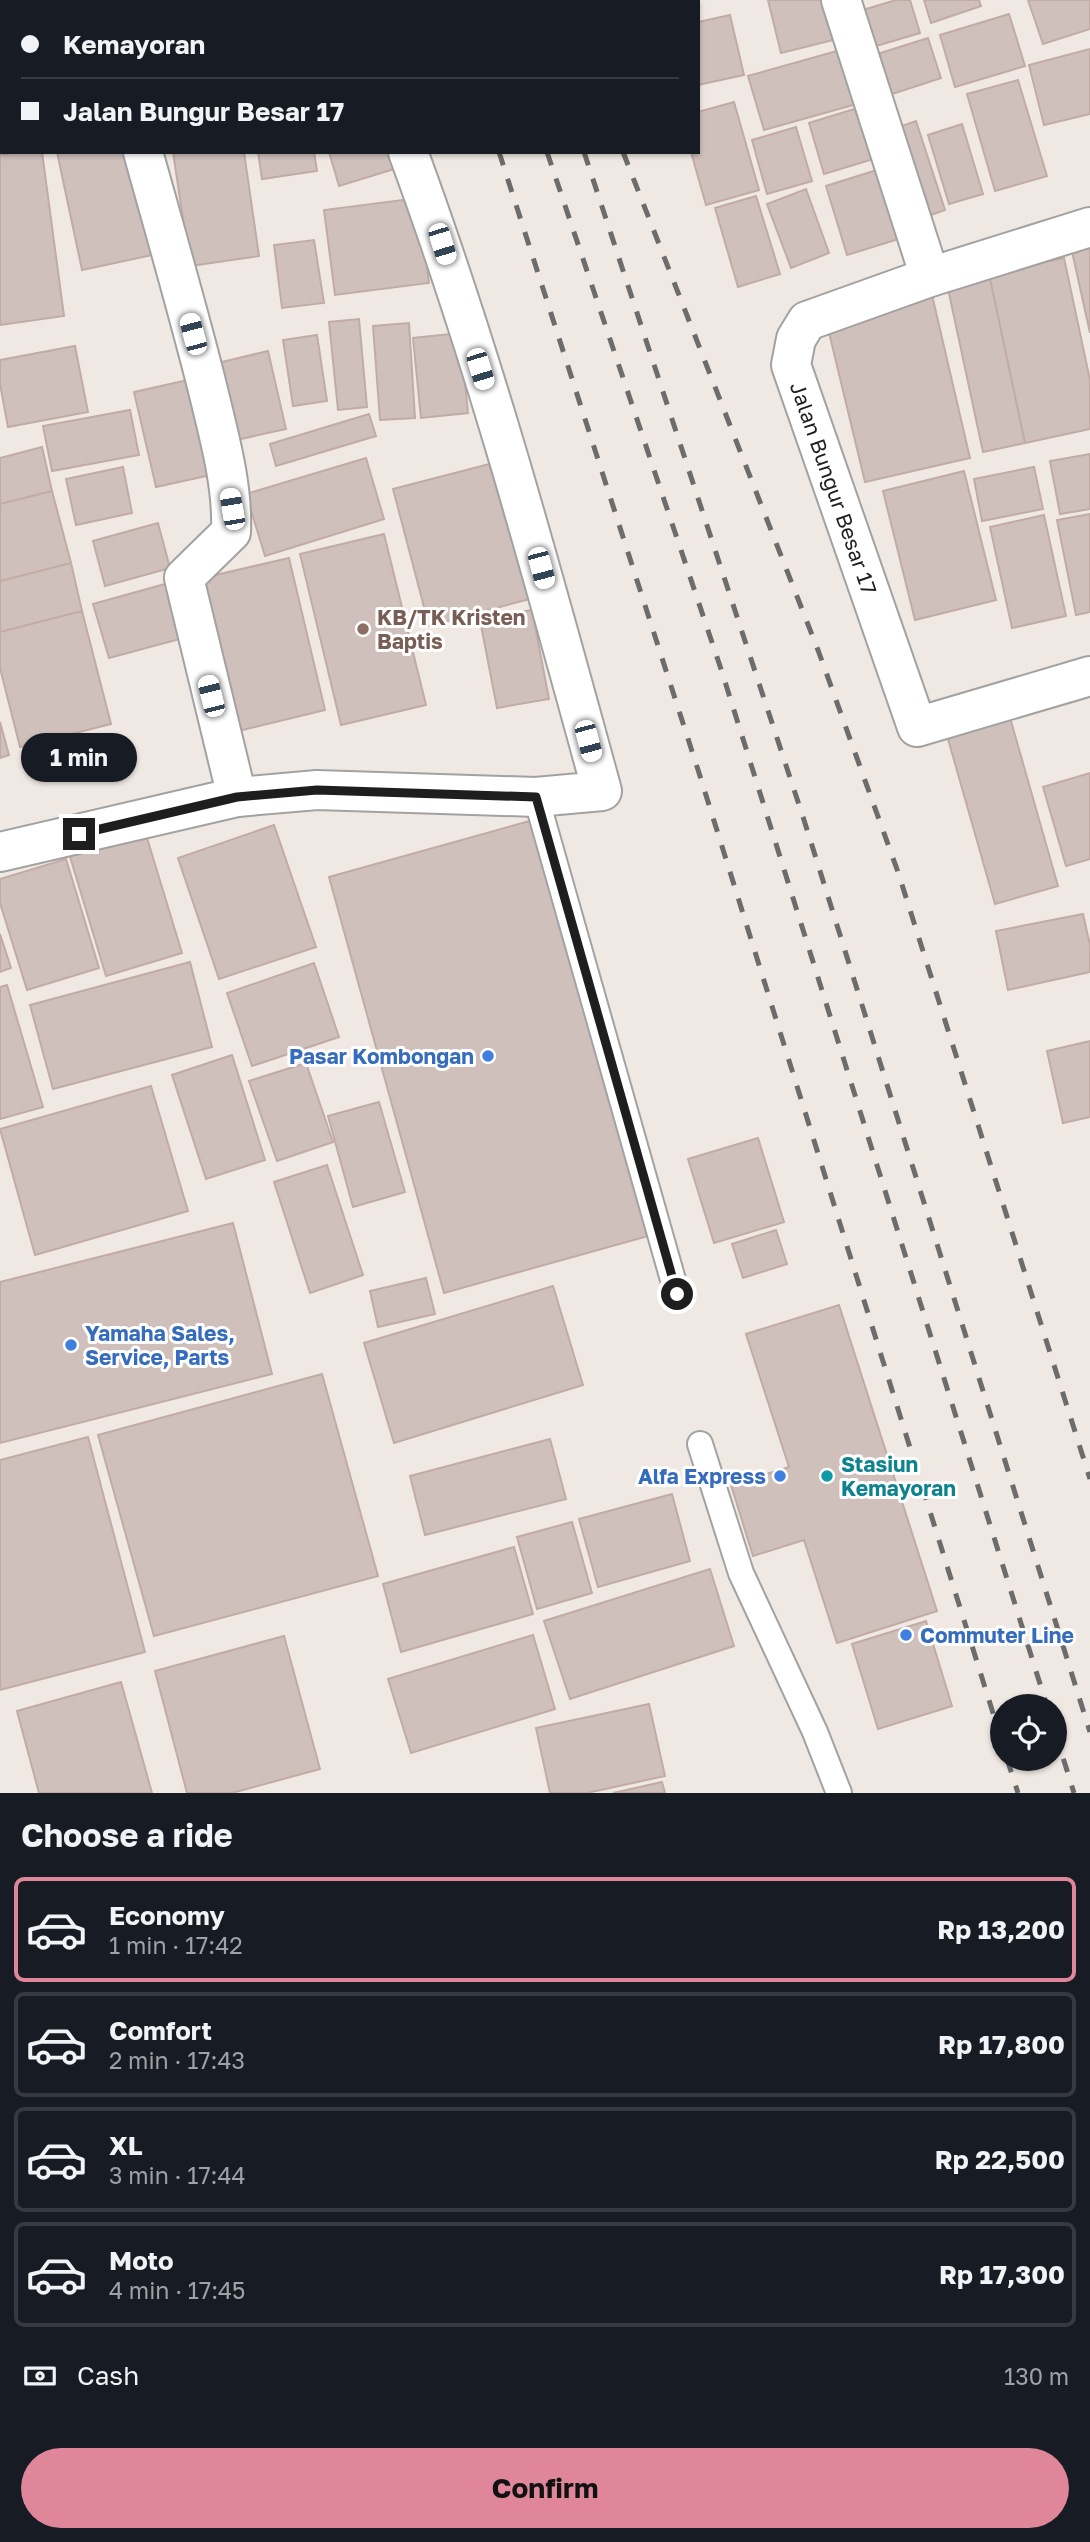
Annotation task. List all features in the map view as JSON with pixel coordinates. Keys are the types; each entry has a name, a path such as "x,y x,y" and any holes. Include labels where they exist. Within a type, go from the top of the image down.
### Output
{"street":[{"path":"841,0 930,277"},
{"path":"144,154 201,360 232,509 231,532 184,578 237,797"},
{"path":"0,852 237,797 317,790 536,797 602,791 541,568 442,244 409,154"},
{"name":"Jalan Bungur Besar 17","path":"1090,227 930,277 807,321 796,339 791,365 917,727 1090,676"}],"lane":[{"path":"536,797 677,1294"},
{"path":"699,1444 741,1573 815,1732 839,1793"}],"building":[{"path":"768,0 822,0 833,40 781,53"},
{"path":"896,0 910,0 920,33 866,49 856,12"},
{"path":"924,0 979,0 981,6 931,23"},
{"path":"1028,0 1090,0 1090,29 1043,44"},
{"path":"1009,14 1025,66 955,87 940,35"},
{"path":"730,15 744,75 700,85 700,22"},
{"path":"928,38 941,78 883,97 871,56"},
{"path":"844,49 860,103 764,130 748,76"},
{"path":"1090,49 1090,114 1044,125 1029,65"},
{"path":"1018,80 1047,176 995,191 967,94"},
{"path":"734,102 759,190 706,205 692,154 700,154 700,111"},
{"path":"864,106 880,157 824,174 809,123"},
{"path":"916,121 945,210 920,219 890,130"},
{"path":"962,124 983,194 949,204 928,135"},
{"path":"796,127 812,181 767,194 752,140"},
{"path":"42,154 64,316 0,325 0,155"},
{"path":"57,154 136,154 157,254 82,270"},
{"path":"173,154 244,154 259,256 190,266"},
{"path":"258,154 314,154 317,171 262,179"},
{"path":"330,154 390,154 394,169 339,186"},
{"path":"883,168 905,237 847,255 826,186"},
{"path":"806,189 829,253 791,268 767,204"},
{"path":"756,196 780,274 738,287 715,208"},
{"path":"418,198 429,283 335,295 324,210"},
{"path":"314,240 324,303 282,308 274,245"},
{"path":"1090,243 1090,333 1071,247"},
{"path":"1064,258 1090,380 1090,429 1025,443 989,274"},
{"path":"989,274 1025,443 983,452 947,284"},
{"path":"932,295 970,458 865,482 826,320"},
{"path":"359,319 367,407 338,410 329,322"},
{"path":"409,323 415,418 380,420 373,326"},
{"path":"460,333 468,413 421,418 413,338"},
{"path":"317,335 327,401 293,406 283,340"},
{"path":"75,346 88,412 8,427 0,384 0,360"},
{"path":"268,351 286,429 227,442 209,365"},
{"path":"197,378 220,473 156,487 134,392"},
{"path":"130,410 139,455 52,471 43,426"},
{"path":"369,414 376,436 276,466 270,444"},
{"path":"42,447 52,491 0,504 0,458"},
{"path":"1090,454 1090,509 1060,514 1050,461"},
{"path":"366,458 384,519 265,556 246,494"},
{"path":"501,461 537,597 429,626 393,489"},
{"path":"123,467 132,513 76,525 66,479"},
{"path":"1034,467 1043,509 982,521 974,479"},
{"path":"964,471 996,600 915,620 883,491"},
{"path":"52,491 71,563 0,581 0,504"},
{"path":"1090,514 1090,612 1076,615 1057,520"},
{"path":"1044,515 1066,616 1012,628 990,527"},
{"path":"158,523 170,568 105,586 93,541"},
{"name":"KB/TK Kristen Baptis","path":"384,534 426,705 341,725 300,554"},
{"path":"289,558 325,710 230,733 194,580"},
{"path":"71,563 82,611 0,632 0,581"},
{"path":"172,582 187,637 109,658 93,604"},
{"path":"532,610 549,699 497,708 480,620"},
{"path":"82,611 111,724 20,747 0,668 0,632"},
{"path":"1007,707 1058,886 995,904 944,725"},
{"path":"0,722 9,755 0,758"},
{"path":"1090,773 1090,859 1066,866 1043,787"},
{"name":"Pasar Kombongan","path":"533,820 648,1236 444,1293 329,877"},
{"path":"274,825 316,947 219,979 178,858"},
{"path":"144,828 182,953 106,976 68,850"},
{"path":"66,859 99,968 27,990 0,903 0,879"},
{"path":"1083,914 1090,945 1090,972 1008,990 996,931"},
{"path":"0,934 11,968 0,972"},
{"path":"190,962 212,1047 53,1089 30,1005"},
{"path":"314,963 339,1037 252,1066 227,993"},
{"path":"7,985 43,1107 0,1119 0,987"},
{"path":"1090,1041 1090,1117 1063,1123 1047,1051"},
{"path":"232,1055 265,1160 206,1179 172,1075"},
{"path":"306,1063 333,1142 277,1161 249,1081"},
{"path":"151,1086 188,1211 35,1255 0,1129"},
{"path":"379,1102 405,1192 353,1207 328,1116"},
{"path":"758,1138 784,1222 714,1243 688,1159"},
{"path":"327,1165 363,1275 310,1293 274,1182"},
{"path":"233,1223 272,1374 0,1443 0,1282"},
{"path":"776,1230 787,1264 743,1278 732,1244"},
{"path":"426,1278 435,1314 378,1327 370,1291"},
{"path":"553,1286 583,1385 394,1443 364,1343"},
{"name":"Stasiun Kemayoran","path":"839,1305 937,1611 837,1643 804,1540 753,1556 731,1485 789,1467 746,1334"},
{"path":"322,1374 378,1576 154,1636 98,1435"},
{"path":"88,1437 145,1652 0,1690 0,1460"},
{"path":"550,1439 566,1499 425,1535 410,1476"},
{"path":"672,1494 690,1561 598,1587 579,1519"},
{"path":"572,1522 592,1593 537,1609 517,1537"},
{"path":"514,1547 533,1614 401,1652 383,1584"},
{"path":"710,1569 734,1646 570,1699 544,1621"},
{"path":"926,1621 952,1706 878,1729 852,1644"},
{"path":"533,1635 555,1709 411,1753 388,1679"},
{"path":"284,1636 320,1769 232,1793 187,1793 155,1671"},
{"path":"121,1682 152,1793 39,1793 17,1711"},
{"path":"649,1704 665,1776 587,1793 550,1793 536,1728"},
{"path":"662,1782 665,1793 613,1793"}],"railway":[{"path":"500,154 700,776 990,1703"},
{"path":"548,154 721,669 1043,1694"},
{"path":"585,154 804,820 1090,1732"},
{"path":"624,154 818,650 898,872 1090,1479"},
{"path":"1011,1771 1018,1793"},
{"path":"1067,1771 1074,1793"}],"place":[{"name":"KB/TK Kristen Baptis","path":"363,629"},
{"name":"Pasar Kombongan","path":"488,1056"},
{"name":"Yamaha Sales, Service, Parts","path":"71,1345"},
{"name":"Alfa Express","path":"780,1476"},
{"name":"Stasiun Kemayoran","path":"827,1476"},
{"name":"Commuter Line","path":"906,1635"}],"route":[{"path":"79,834 237,797 317,790 536,797 677,1294"}]}
